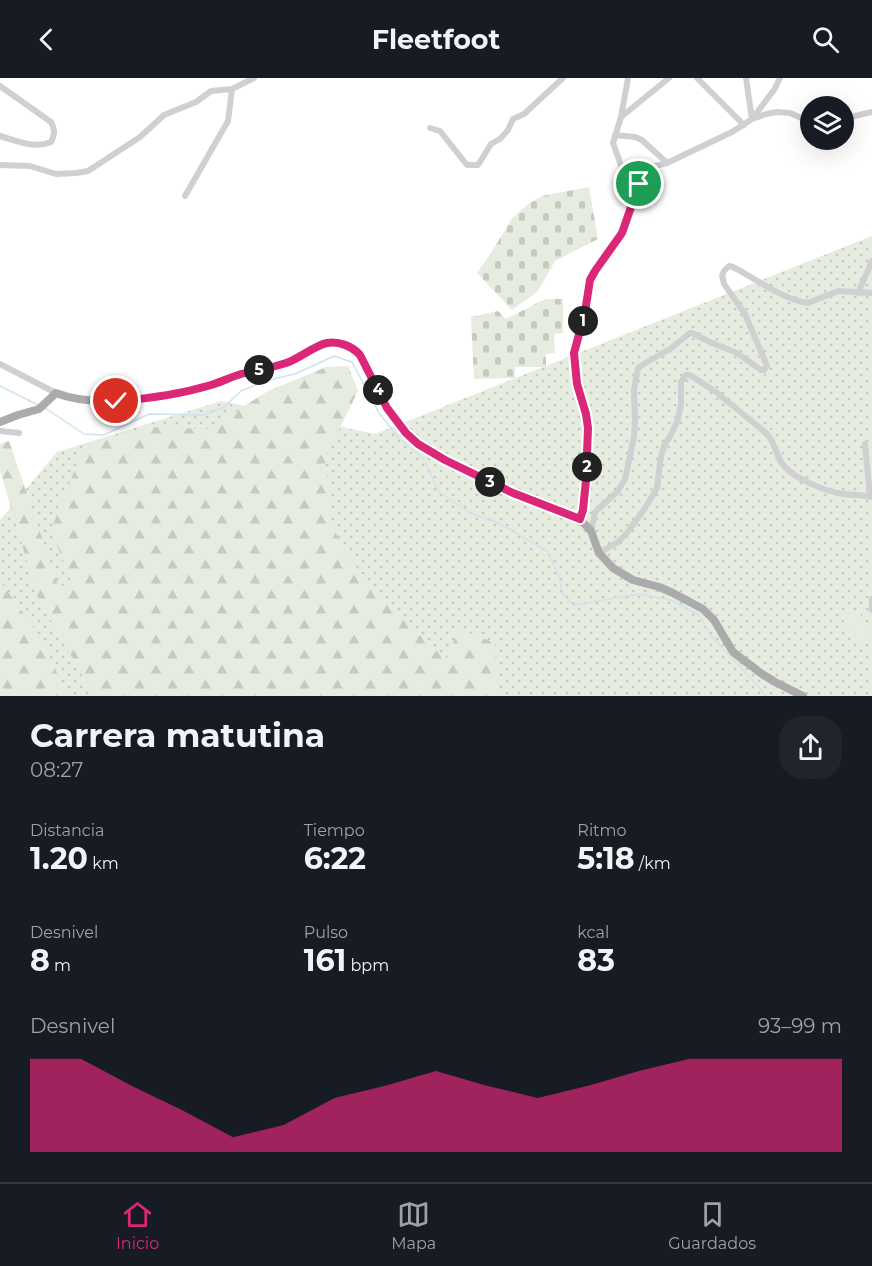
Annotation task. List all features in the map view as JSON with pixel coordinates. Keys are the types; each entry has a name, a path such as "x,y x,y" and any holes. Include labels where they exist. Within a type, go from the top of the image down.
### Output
{"main road":[{"path":"0,422 39,409 55,395 116,401 183,391 284,364 322,344 337,343 355,350 360,355 387,408 406,433 418,444 445,460 513,493 580,519 591,531 599,553 613,568 629,578 671,592 703,609 714,620 733,652 762,674 803,696"}],"street":[{"path":"0,165 30,166 56,174 88,171 140,137 164,115 196,102 211,91 232,89 253,78"},
{"path":"430,128 440,131 462,160 467,165 474,166 480,163 491,144 502,137 513,119 524,114 563,78"},
{"path":"628,78 614,143 624,174 667,163 744,125 752,119 774,90 778,79"},
{"path":"621,117 669,78"},
{"path":"698,78 744,125"},
{"path":"746,78 752,119"},
{"path":"0,86 51,122 54,134 51,142 42,145 28,144 0,136"},
{"path":"185,196 228,121 232,89"},
{"path":"752,119 766,114 786,112 800,117"},
{"path":"854,116 872,112"},
{"path":"615,135 642,140 667,163"},
{"path":"580,519 586,480 588,428 573,361 575,347 585,312 590,280 622,233 643,178 657,166"},
{"path":"858,293 872,261"},
{"path":"591,531 595,512 618,492 625,479 634,437 634,390 638,368 692,333 737,353 761,370 767,366 745,314 724,284 722,275 726,268 733,267 763,285 803,303 838,291 872,294"},
{"path":"0,364 55,395"},
{"path":"599,553 618,542 627,533 657,488 661,456 678,418 681,404 681,382 686,375 690,375 716,392 766,433 773,440 783,465 794,475 810,483 842,494 871,497 865,444"},
{"path":"0,431 19,433"},
{"path":"872,599 872,609"}],"green space":[{"path":"589,187 598,239 555,261 538,291 512,310 477,273 513,217 530,203 542,196"},
{"path":"872,236 872,696 0,696 0,520 57,452 221,401 375,434"},
{"path":"545,299 563,299 563,333 554,334 555,353 546,354 546,367 515,367 515,378 474,379 471,317 498,311 506,319"},
{"path":"348,366 358,391 326,456 325,466 331,494 328,520 355,566 397,613 446,660 459,629 495,643 497,696 98,696 84,678 38,598 0,471 0,444 9,441 59,588 71,581 51,530 85,444 150,427 208,429 268,391 326,367"},
{"path":"0,581 42,639 67,696 0,696"},
{"path":"857,609 872,632 872,635 858,644 842,618"}],"waterway":[{"path":"45,408 84,434 104,435 149,414 204,415 224,407 241,391 265,381 295,374 334,356 352,362 379,413 400,439 423,458 439,492 470,513 498,523 547,551 558,573 563,594 573,605 639,594 671,600 699,615 711,636 766,696"},
{"path":"0,386 38,405"}],"route":[{"path":"116,401 202,387 252,371 284,364 322,344 337,343 355,350 360,355 392,416 418,444 445,460 513,493 580,519 586,480 588,428 573,361 575,347 585,312 590,280 622,233 639,184"}]}
